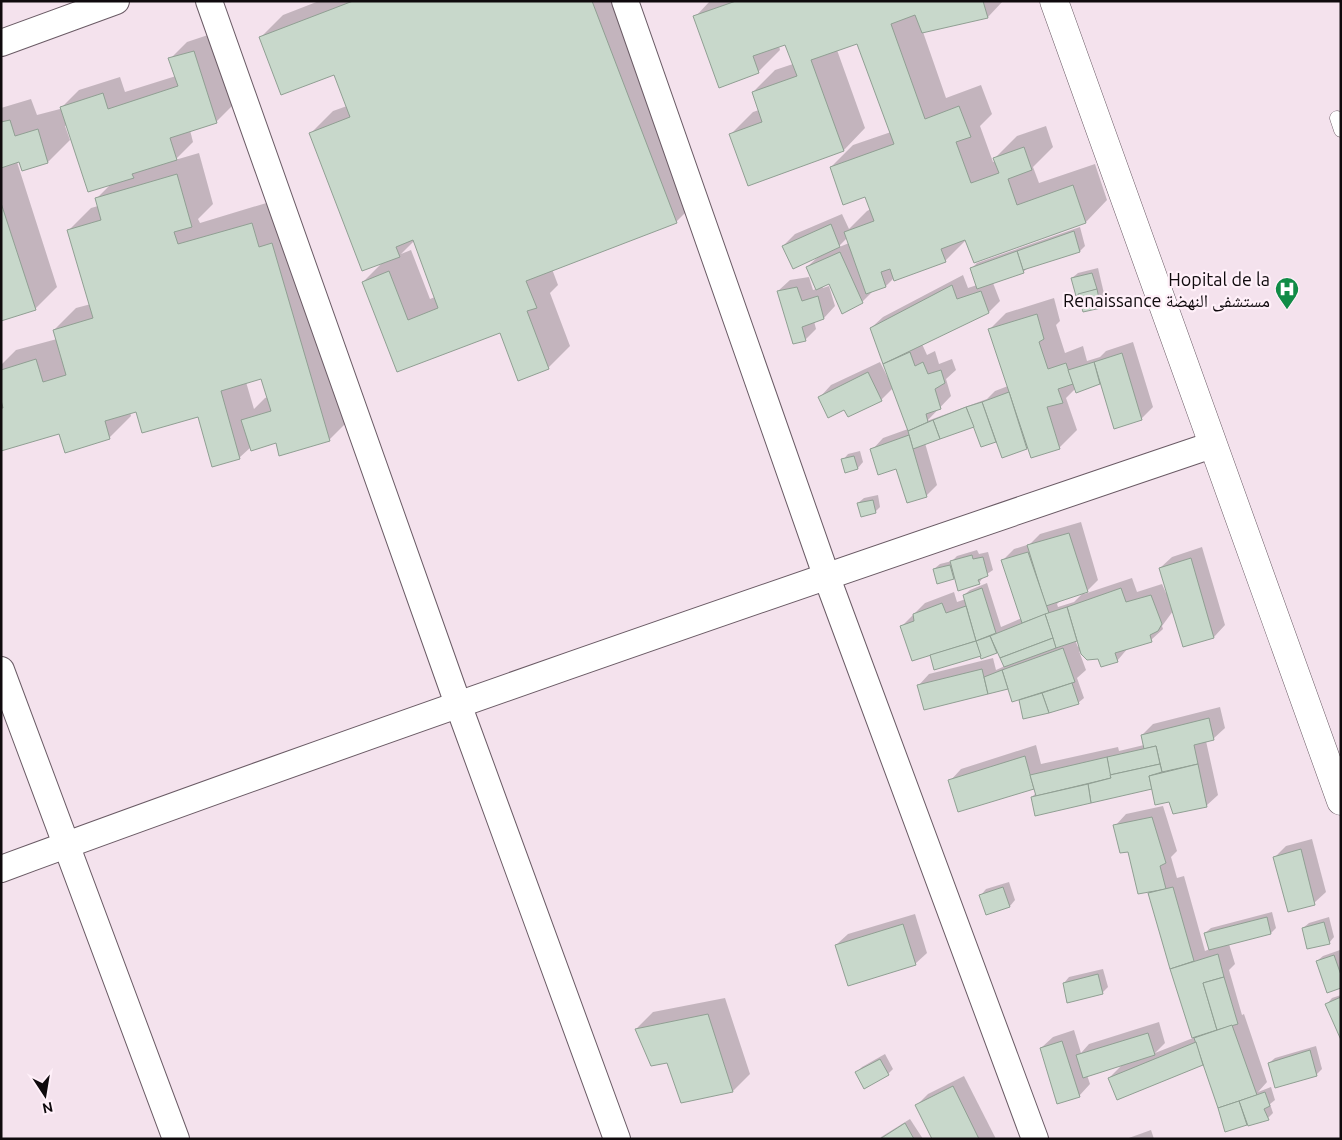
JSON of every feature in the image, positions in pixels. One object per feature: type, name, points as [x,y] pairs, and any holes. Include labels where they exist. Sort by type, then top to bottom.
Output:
[{"type":"street","points":[[1,43],[116,1]]},
{"type":"street","points":[[209,1],[458,704],[617,1139]]},
{"type":"street","points":[[625,1],[826,575],[1035,1139]]},
{"type":"street","points":[[1054,1],[1341,801]]},
{"type":"street","points":[[1,868],[458,704],[826,575],[1212,445]]},
{"type":"street","points":[[1,670],[176,1139]]},
{"type":"building","points":[[353,1],[592,1],[677,223],[526,281],[537,308],[527,311],[549,369],[518,381],[500,333],[397,372],[362,282],[389,271],[408,320],[438,308],[413,240],[396,247],[400,257],[362,271],[309,133],[350,117],[334,75],[281,95],[259,37]]},
{"type":"building","points":[[736,1],[983,1],[988,18],[922,33],[915,15],[891,24],[925,119],[959,106],[971,137],[956,142],[971,183],[999,173],[993,158],[1024,147],[1032,170],[1008,179],[1017,205],[1073,185],[1086,223],[974,263],[965,240],[941,249],[946,262],[894,281],[890,269],[881,272],[886,287],[866,294],[844,232],[874,221],[865,197],[843,205],[830,167],[894,144],[857,44],[811,60],[844,151],[748,186],[729,134],[762,122],[752,92],[797,76],[785,45],[753,56],[759,73],[719,88],[693,16]]},
{"type":"building","points":[[194,51],[217,123],[170,138],[177,160],[132,174],[134,178],[88,192],[60,107],[103,93],[108,109],[178,86],[168,58]]},
{"type":"building","points":[[10,120],[15,136],[38,129],[48,163],[22,171],[19,162],[1,168],[1,122]]},
{"type":"building","points":[[177,174],[192,227],[174,232],[178,244],[252,223],[259,247],[272,243],[330,441],[279,456],[276,443],[251,451],[241,420],[271,411],[261,379],[221,391],[240,459],[212,467],[198,417],[142,433],[136,412],[105,421],[110,439],[65,453],[59,434],[1,451],[1,408],[3,408],[1,400],[1,370],[36,359],[43,382],[66,375],[53,330],[93,318],[67,230],[101,220],[95,198]]},
{"type":"building","points":[[1,203],[36,310],[1,321]]},
{"type":"building","points":[[831,224],[840,247],[793,269],[782,246]]},
{"type":"building","points":[[1074,231],[1080,252],[1023,270],[1017,251]]},
{"type":"building","points":[[1017,251],[1024,273],[977,289],[970,268]]},
{"type":"building","points":[[840,252],[863,303],[842,314],[829,284],[816,290],[806,267]]},
{"type":"building","points":[[1092,273],[1097,289],[1076,296],[1071,278]]},
{"type":"building","points":[[952,285],[957,299],[981,291],[989,313],[883,364],[870,328]]},
{"type":"building","points":[[797,287],[802,301],[818,296],[824,319],[802,327],[806,341],[793,344],[777,291]]},
{"type":"building","points":[[1097,289],[1101,308],[1083,312],[1078,294]]},
{"type":"building","points":[[1037,314],[1044,339],[1039,342],[1048,369],[1066,363],[1073,384],[1058,389],[1063,403],[1047,407],[1060,449],[1031,458],[988,329]]},
{"type":"building","points":[[910,352],[915,366],[923,362],[928,374],[941,370],[945,383],[935,389],[941,409],[926,414],[928,422],[908,431],[883,364]]},
{"type":"building","points":[[1122,353],[1142,420],[1114,429],[1094,362]]},
{"type":"building","points":[[1094,362],[1100,384],[1076,393],[1068,370]]},
{"type":"building","points":[[868,372],[882,401],[848,417],[844,410],[828,418],[818,397]]},
{"type":"building","points":[[1009,392],[1027,449],[1002,458],[982,402]]},
{"type":"building","points":[[982,402],[996,442],[981,447],[966,407]]},
{"type":"building","points":[[966,407],[974,427],[940,439],[933,420]]},
{"type":"building","points":[[933,420],[940,439],[913,449],[908,431]]},
{"type":"building","points":[[909,435],[927,497],[907,503],[896,469],[878,475],[870,449]]},
{"type":"building","points":[[854,456],[858,469],[845,473],[841,459]]},
{"type":"building","points":[[873,500],[876,513],[861,517],[857,503]]},
{"type":"building","points":[[1069,533],[1088,592],[1046,606],[1027,545]]},
{"type":"building","points":[[1028,552],[1049,613],[1022,623],[1001,560]]},
{"type":"building","points":[[972,555],[973,559],[983,557],[988,576],[978,580],[980,584],[958,591],[950,561]]},
{"type":"building","points":[[1191,558],[1214,638],[1183,647],[1159,568]]},
{"type":"building","points":[[950,565],[954,579],[937,584],[933,569]]},
{"type":"building","points":[[982,588],[996,633],[976,641],[963,595]]},
{"type":"building","points":[[1121,588],[1126,602],[1151,595],[1162,624],[1158,631],[1150,635],[1152,642],[1115,653],[1118,662],[1101,667],[1098,659],[1087,660],[1081,654],[1067,607]]},
{"type":"building","points":[[942,603],[946,613],[966,606],[976,641],[912,661],[900,626],[914,621],[913,614]]},
{"type":"building","points":[[1067,607],[1077,641],[1056,648],[1045,614]]},
{"type":"building","points":[[1045,614],[1053,638],[1000,658],[990,636]]},
{"type":"building","points":[[990,636],[997,653],[981,659],[976,641]]},
{"type":"building","points":[[1053,638],[1056,648],[1004,667],[1000,658]]},
{"type":"building","points":[[976,641],[981,656],[934,670],[930,655]]},
{"type":"building","points":[[1063,648],[1075,682],[1012,702],[1002,670]]},
{"type":"building","points":[[982,669],[988,694],[924,710],[917,685]]},
{"type":"building","points":[[1002,670],[1008,689],[988,694],[984,677]]},
{"type":"building","points":[[1072,683],[1079,704],[1049,713],[1042,693]]},
{"type":"building","points":[[1042,693],[1049,713],[1023,719],[1019,700]]},
{"type":"building","points":[[1209,718],[1214,740],[1194,745],[1198,764],[1162,772],[1156,746],[1144,749],[1141,735]]},
{"type":"building","points":[[1156,746],[1160,764],[1110,775],[1107,757]]},
{"type":"building","points":[[1025,756],[1034,789],[958,812],[948,780]]},
{"type":"building","points":[[1107,757],[1111,778],[1036,796],[1030,775]]},
{"type":"building","points":[[1160,764],[1162,772],[1149,776],[1152,789],[1091,803],[1088,784],[1111,778],[1110,775]]},
{"type":"building","points":[[1198,764],[1207,807],[1173,814],[1169,802],[1155,805],[1149,776]]},
{"type":"building","points":[[1088,784],[1091,803],[1035,816],[1031,797]]},
{"type":"building","points":[[1152,817],[1166,863],[1160,866],[1166,889],[1138,894],[1128,852],[1120,853],[1113,825]]},
{"type":"building","points":[[1301,849],[1315,905],[1288,912],[1273,857]]},
{"type":"building","points":[[1003,887],[1010,907],[986,915],[979,895]]},
{"type":"building","points":[[1173,887],[1194,961],[1170,969],[1148,893]]},
{"type":"building","points":[[1267,917],[1271,934],[1209,950],[1204,933]]},
{"type":"building","points":[[1324,922],[1330,944],[1307,949],[1302,928]]},
{"type":"building","points":[[903,924],[916,965],[848,986],[835,945]]},
{"type":"building","points":[[1218,954],[1224,977],[1203,983],[1217,1030],[1192,1038],[1170,969]]},
{"type":"building","points":[[1334,955],[1341,975],[1341,988],[1327,993],[1316,961]]},
{"type":"building","points":[[1098,974],[1103,994],[1067,1003],[1063,983]]},
{"type":"building","points":[[1224,977],[1238,1024],[1217,1030],[1203,983]]},
{"type":"building","points":[[1341,997],[1341,1040],[1325,1004]]},
{"type":"building","points":[[708,1014],[733,1092],[681,1103],[667,1063],[651,1066],[635,1029]]},
{"type":"building","points":[[1232,1025],[1257,1095],[1218,1108],[1194,1038]]},
{"type":"building","points":[[1148,1033],[1155,1055],[1083,1078],[1076,1055]]},
{"type":"building","points":[[1062,1041],[1080,1097],[1057,1104],[1040,1048]]},
{"type":"building","points":[[1196,1042],[1203,1065],[1117,1100],[1108,1078]]},
{"type":"building","points":[[1310,1050],[1317,1076],[1275,1088],[1268,1063]]},
{"type":"building","points":[[880,1059],[889,1075],[864,1089],[855,1072]]},
{"type":"building","points":[[953,1086],[979,1139],[932,1139],[915,1105]]},
{"type":"building","points":[[1265,1092],[1270,1106],[1264,1109],[1269,1120],[1248,1126],[1239,1101]]},
{"type":"building","points":[[1239,1101],[1247,1125],[1225,1132],[1218,1108]]},
{"type":"building","points":[[905,1123],[914,1139],[880,1139]]},
{"type":"place","name":"Hopital de la Renaissance مستشفى النهضة","points":[[1287,310]]}]
